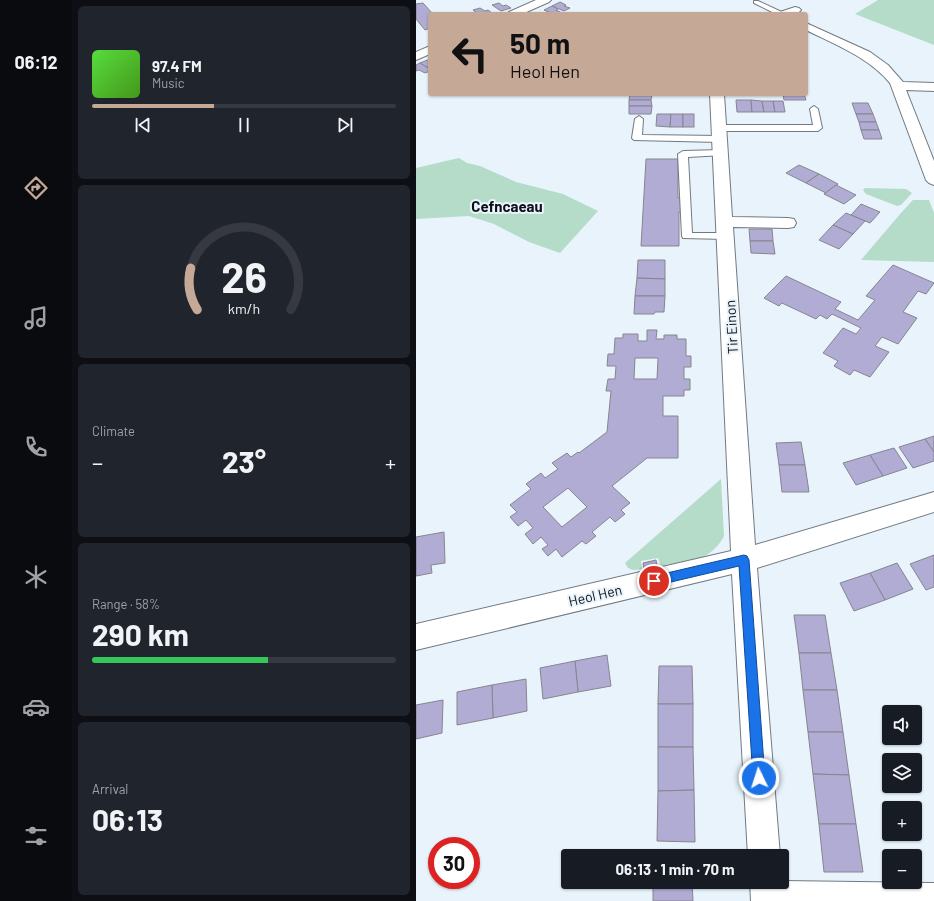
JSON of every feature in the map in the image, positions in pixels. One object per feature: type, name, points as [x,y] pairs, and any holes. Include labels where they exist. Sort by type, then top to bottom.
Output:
[{"type":"street","points":[[518,12],[545,0]]},
{"type":"street","points":[[789,12],[795,10]]},
{"type":"street","points":[[808,27],[866,55],[884,68],[896,82],[934,180]]},
{"type":"street","points":[[416,56],[428,51]]},
{"type":"street","points":[[898,86],[934,87]]},
{"type":"street","name":"Tir Einon","points":[[717,96],[744,560],[764,849]]},
{"type":"street","points":[[725,229],[788,223]]},
{"type":"street","name":"Heol Hen","points":[[416,637],[744,560],[934,502]]},
{"type":"lane","points":[[756,2],[778,12]]},
{"type":"lane","points":[[638,119],[637,138],[720,140],[818,128],[814,109]]},
{"type":"lane","points":[[720,140],[683,154],[687,236],[725,229]]},
{"type":"lane","points":[[767,891],[934,893]]},
{"type":"green space","points":[[878,0],[934,0],[934,45],[855,14]]},
{"type":"green space","points":[[459,158],[467,163],[480,166],[516,182],[563,194],[598,211],[560,253],[529,242],[494,224],[469,216],[416,219],[416,168]]},
{"type":"green space","points":[[865,188],[906,189],[912,193],[901,205],[897,206],[866,194],[863,190]]},
{"type":"green space","points":[[913,200],[929,200],[934,213],[934,262],[861,260],[901,213]]},
{"type":"green space","points":[[721,479],[724,536],[714,550],[698,559],[661,566],[658,558],[641,561],[642,569],[633,570],[628,568],[625,563]]},
{"type":"building","points":[[560,2],[566,5],[564,6],[570,8],[564,11],[552,6]]},
{"type":"building","points":[[423,3],[431,12],[428,12],[428,29],[425,30],[416,19],[416,4]]},
{"type":"building","points":[[499,3],[503,6],[506,5],[511,8],[501,11],[492,5]]},
{"type":"building","points":[[552,6],[560,12],[548,12],[544,10]]},
{"type":"building","points":[[480,8],[491,12],[476,12],[473,10]]},
{"type":"building","points":[[428,60],[428,68],[420,63]]},
{"type":"building","points":[[420,63],[428,68],[428,72],[425,73],[419,70],[416,71],[416,65]]},
{"type":"building","points":[[630,96],[652,96],[651,100],[629,100]]},
{"type":"building","points":[[783,96],[805,96],[806,100],[784,100]]},
{"type":"building","points":[[629,100],[651,100],[652,106],[629,106]]},
{"type":"building","points":[[736,100],[751,100],[752,112],[737,112]]},
{"type":"building","points":[[751,100],[762,101],[764,112],[752,112]]},
{"type":"building","points":[[762,101],[773,101],[775,112],[764,112]]},
{"type":"building","points":[[773,101],[783,101],[785,112],[775,112]]},
{"type":"building","points":[[852,103],[868,103],[873,114],[856,114]]},
{"type":"building","points":[[629,106],[652,106],[651,114],[629,114]]},
{"type":"building","points":[[657,114],[671,114],[670,127],[656,126]]},
{"type":"building","points":[[671,114],[683,114],[683,127],[670,127]]},
{"type":"building","points":[[683,114],[694,114],[694,127],[683,127]]},
{"type":"building","points":[[856,114],[873,114],[876,122],[859,122]]},
{"type":"building","points":[[859,122],[876,122],[879,130],[861,130]]},
{"type":"building","points":[[861,130],[879,130],[882,139],[864,139]]},
{"type":"building","points":[[646,159],[678,159],[678,198],[683,198],[684,212],[679,212],[679,246],[641,246]]},
{"type":"building","points":[[799,165],[819,174],[806,183],[786,173]]},
{"type":"building","points":[[819,174],[838,184],[826,193],[806,183]]},
{"type":"building","points":[[836,185],[856,195],[844,204],[824,194]]},
{"type":"building","points":[[861,204],[880,212],[870,223],[851,215]]},
{"type":"building","points":[[846,213],[865,221],[853,234],[833,225]]},
{"type":"building","points":[[833,225],[853,234],[839,249],[819,240]]},
{"type":"building","points":[[749,229],[772,229],[773,241],[750,241]]},
{"type":"building","points":[[750,241],[773,241],[775,254],[751,253]]},
{"type":"building","points":[[638,260],[665,260],[665,279],[637,278]]},
{"type":"building","points":[[893,265],[934,283],[926,294],[918,291],[903,312],[917,318],[898,344],[882,337],[875,346],[889,352],[870,377],[854,370],[850,375],[834,366],[838,361],[823,353],[843,328],[856,334],[861,328],[832,314],[827,319],[820,315],[816,319],[782,303],[779,306],[764,298],[786,276],[841,302],[835,309],[858,320],[875,300],[866,296]]},
{"type":"building","points":[[637,278],[665,279],[665,296],[635,296]]},
{"type":"building","points":[[635,296],[665,296],[664,312],[655,312],[654,314],[634,314]]},
{"type":"building","points":[[647,330],[657,330],[656,339],[664,339],[664,335],[677,335],[677,339],[686,339],[686,356],[691,356],[691,367],[684,367],[684,379],[690,379],[690,390],[684,390],[684,396],[663,396],[663,416],[678,416],[678,458],[647,458],[612,486],[630,503],[621,510],[625,514],[615,522],[610,517],[592,532],[596,536],[586,544],[582,541],[562,557],[556,549],[548,556],[542,549],[548,545],[541,537],[533,544],[525,534],[533,528],[526,520],[518,526],[510,517],[517,512],[510,505],[531,489],[526,484],[541,473],[545,478],[558,469],[552,463],[567,453],[571,457],[578,452],[579,453],[607,432],[611,391],[606,391],[608,379],[615,379],[616,366],[607,366],[608,354],[614,354],[615,338],[623,338],[623,334],[638,334],[638,341],[647,341]],"holes":[[[635,358],[658,358],[657,379],[634,379]],[[568,488],[587,507],[562,527],[543,507]]]},
{"type":"building","points":[[934,436],[934,452],[925,439]]},
{"type":"building","points":[[925,439],[934,452],[934,461],[913,468],[899,447]]},
{"type":"building","points":[[801,442],[805,465],[779,465],[776,443]]},
{"type":"building","points":[[894,448],[907,468],[883,476],[870,455]]},
{"type":"building","points":[[870,455],[883,476],[856,485],[843,463]]},
{"type":"building","points":[[779,465],[805,465],[809,492],[782,492]]},
{"type":"building","points":[[444,532],[445,563],[431,565],[432,573],[416,576],[416,537]]},
{"type":"building","points":[[934,555],[934,587],[926,590],[910,564]]},
{"type":"building","points":[[656,560],[657,566],[644,569],[643,563]]},
{"type":"building","points":[[897,563],[913,589],[885,600],[870,573]]},
{"type":"building","points":[[870,573],[885,600],[854,611],[840,583]]},
{"type":"building","points":[[794,615],[825,615],[831,653],[799,653]]},
{"type":"building","points":[[799,653],[831,653],[837,690],[803,690]]},
{"type":"building","points":[[607,655],[611,686],[578,692],[575,661]]},
{"type":"building","points":[[575,661],[578,692],[543,699],[540,668]]},
{"type":"building","points":[[659,666],[692,666],[693,704],[658,704]]},
{"type":"building","points":[[526,679],[527,711],[493,718],[492,685]]},
{"type":"building","points":[[492,685],[493,718],[457,725],[457,692]]},
{"type":"building","points":[[803,690],[837,690],[843,732],[808,732]]},
{"type":"building","points":[[443,700],[442,733],[416,739],[416,705]]},
{"type":"building","points":[[658,704],[693,704],[693,747],[658,747]]},
{"type":"building","points":[[808,732],[843,732],[849,775],[813,774]]},
{"type":"building","points":[[658,747],[693,747],[694,790],[658,791]]},
{"type":"building","points":[[813,774],[849,775],[856,824],[819,824]]},
{"type":"building","points":[[694,790],[695,842],[657,841],[658,791]]},
{"type":"building","points":[[819,824],[856,824],[863,872],[824,872]]},
{"type":"building","points":[[653,889],[692,889],[693,901],[653,901]]},
{"type":"district","name":"Cefncaeau","points":[[507,206]]},
{"type":"route","points":[[654,581],[744,560],[759,778]]}]
